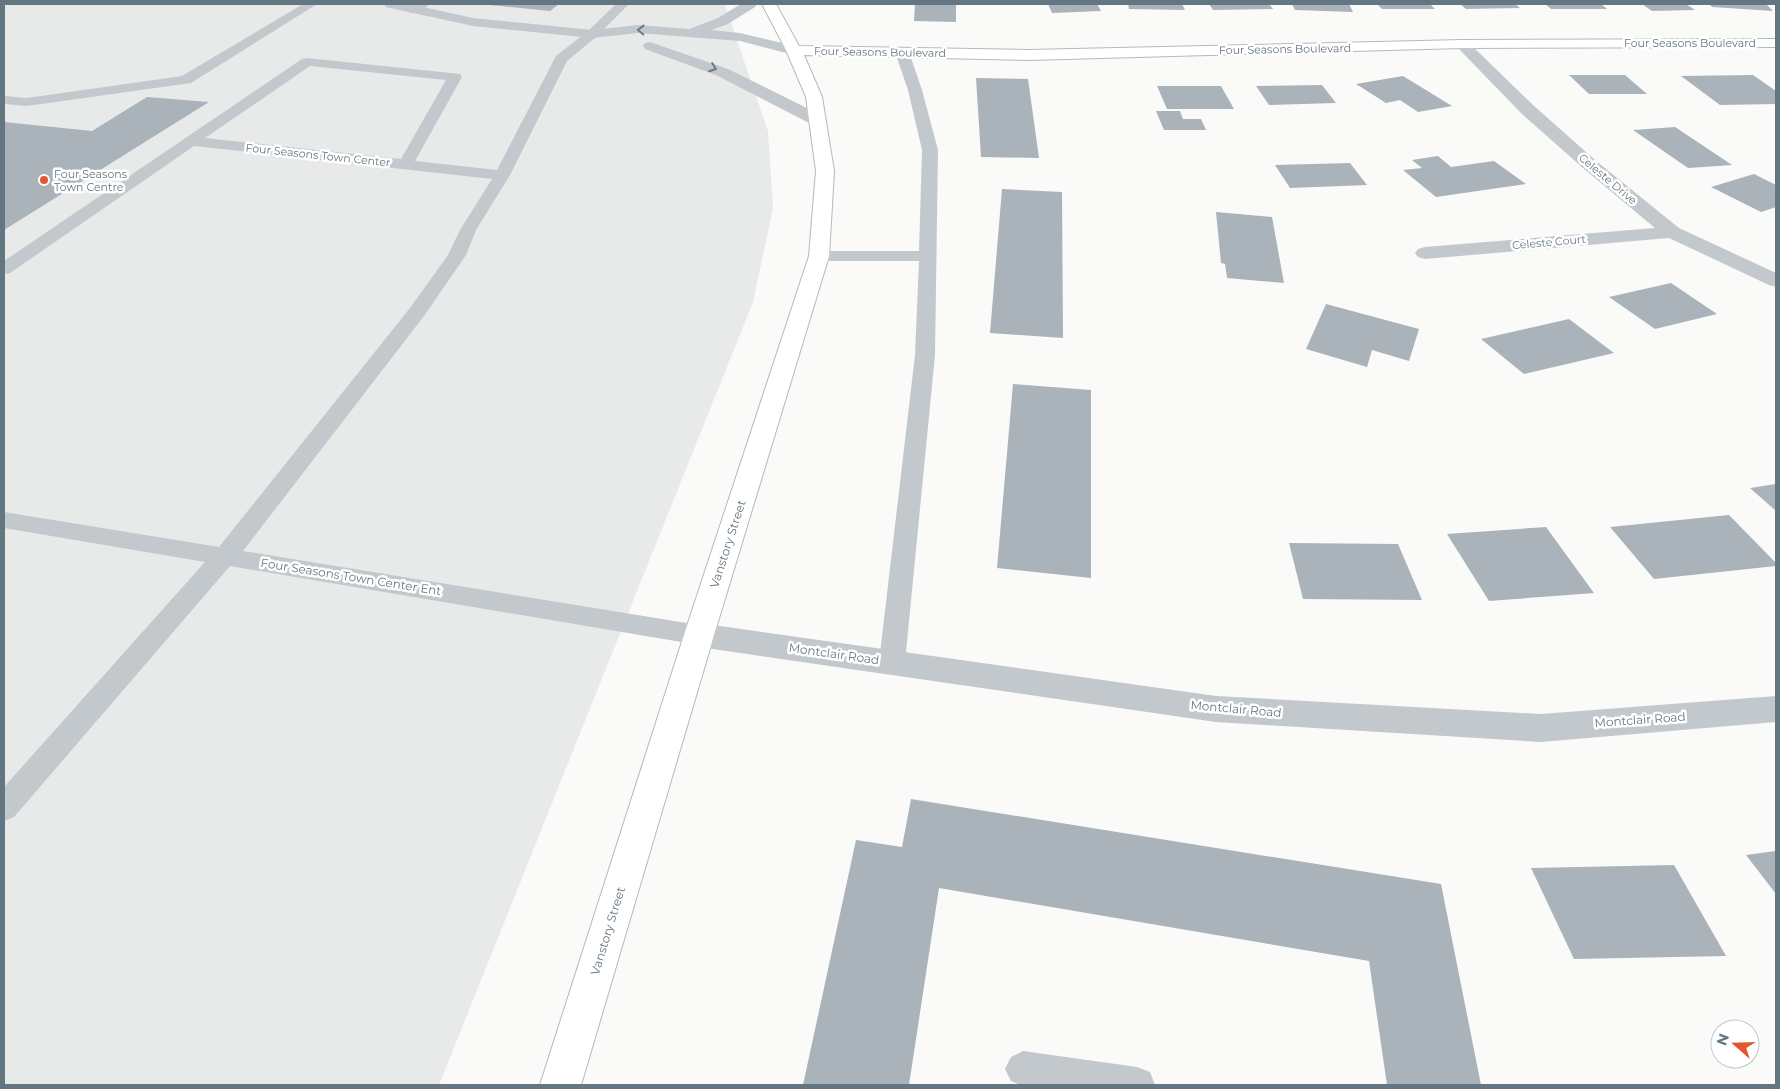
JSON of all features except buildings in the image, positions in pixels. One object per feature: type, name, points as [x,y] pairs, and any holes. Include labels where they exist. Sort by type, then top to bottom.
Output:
[{"type":"street","name":"Four Seasons Boulevard","points":[[391,4],[419,7],[473,22],[592,34],[622,43],[699,49]]},
{"type":"street","points":[[689,33],[723,21],[750,4]]},
{"type":"street","name":"Vanstory Street","points":[[560,1085],[699,634],[820,256],[825,171],[814,98],[794,50],[769,4]]},
{"type":"street","name":"Four Seasons Boulevard","points":[[592,34],[638,29],[740,37],[794,50]]},
{"type":"street","name":"Four Seasons Boulevard","points":[[738,52],[794,50],[1029,55],[1462,44],[1776,43]]},
{"type":"street","name":"Celeste Drive","points":[[1462,44],[1527,109],[1589,164],[1672,232],[1776,281]]},
{"type":"street","points":[[650,46],[722,72],[817,120]]},
{"type":"street","name":"Celeste Court","points":[[1425,253],[1672,232]]},
{"type":"street","name":"Montclair Road","points":[[699,634],[1216,709],[1542,728],[1776,709]]},
{"type":"lane","points":[[4,100],[27,102],[186,80],[310,4]]},
{"type":"lane","points":[[4,808],[225,556],[417,312],[457,255],[468,230],[502,175],[561,59],[592,34],[623,4]]},
{"type":"lane","points":[[892,662],[925,354],[930,150],[902,52]]},
{"type":"lane","points":[[4,269],[308,62],[455,77],[406,164]]},
{"type":"lane","name":"Four Seasons Town Center","points":[[190,141],[502,175]]},
{"type":"lane","points":[[820,256],[928,256]]},
{"type":"lane","name":"Four Seasons Town Center Ent","points":[[4,520],[699,634]]},
{"type":"lane","points":[[1024,1069],[1137,1085]]},
{"type":"shaded area","points":[[4,4],[725,5],[768,131],[773,208],[753,302],[439,1085],[4,1085]]},
{"type":"place","name":"Four Seasons Town Centre","points":[[44,180]]}]
